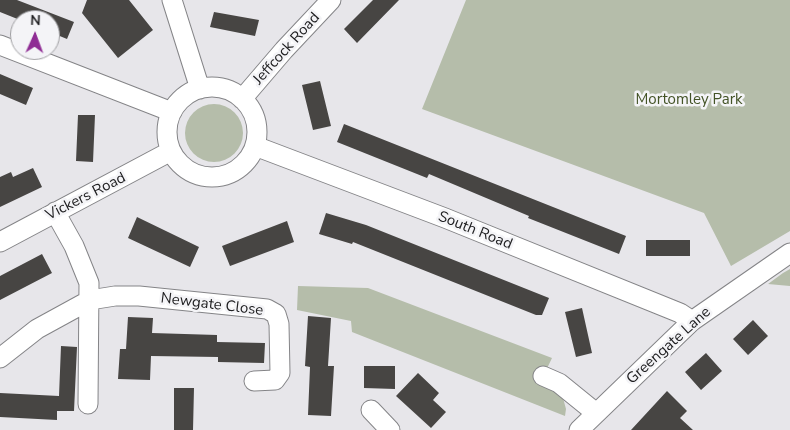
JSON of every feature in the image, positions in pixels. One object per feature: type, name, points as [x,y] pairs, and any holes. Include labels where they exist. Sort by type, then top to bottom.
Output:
[{"type":"street","points":[[172,0],[200,89]]},
{"type":"street","name":"Jeffcock Road","points":[[242,99],[284,50],[331,0]]},
{"type":"street","points":[[0,45],[172,112]]},
{"type":"street","points":[[215,87],[229,90],[251,108],[256,120],[255,146],[248,159],[237,170],[223,176],[207,177],[192,173],[180,164],[171,151],[167,138],[167,125],[172,112],[188,94],[200,89],[215,87]]},
{"type":"street","name":"South Road","points":[[255,146],[680,313],[692,321]]},
{"type":"street","name":"Vickers Road","points":[[0,242],[171,151]]},
{"type":"street","points":[[55,212],[74,246],[89,283],[88,404]]},
{"type":"street","name":"Greengate Lane","points":[[579,430],[692,321],[790,253]]},
{"type":"street","name":"Newgate Close","points":[[0,358],[37,329],[90,300],[115,296],[140,296],[267,309],[276,314],[279,324],[280,373],[275,380],[254,381]]},
{"type":"street","points":[[543,376],[559,383],[596,413]]},
{"type":"street","points":[[371,410],[390,430]]},
{"type":"green space","name":"Mortomley Park","points":[[466,0],[790,0],[790,231],[731,266],[704,213],[422,109]]},
{"type":"green space","points":[[208,104],[220,104],[235,112],[243,127],[243,139],[235,154],[220,162],[208,162],[193,154],[185,139],[185,127],[193,112]]},
{"type":"green space","points":[[790,269],[790,286],[768,284],[783,273]]},
{"type":"green space","points":[[298,286],[368,288],[552,358],[541,381],[563,398],[566,409],[565,416],[352,332],[351,321],[297,310]]},
{"type":"building","points":[[0,0],[17,0],[43,10],[10,10],[10,16],[0,12]]},
{"type":"building","points":[[87,0],[129,0],[153,30],[118,58],[82,13]]},
{"type":"building","points":[[373,0],[399,0],[357,43],[344,29]]},
{"type":"building","points":[[214,12],[259,20],[255,36],[210,27]]},
{"type":"building","points":[[60,17],[74,22],[67,39],[60,36]]},
{"type":"building","points":[[0,74],[33,88],[26,105],[0,94]]},
{"type":"building","points":[[320,81],[331,126],[313,130],[302,85]]},
{"type":"building","points":[[78,115],[95,115],[93,162],[76,161]]},
{"type":"building","points":[[344,124],[626,236],[619,254],[528,218],[529,216],[429,174],[427,178],[337,142]]},
{"type":"building","points":[[33,168],[42,187],[0,207],[0,177],[11,172],[13,177]]},
{"type":"building","points":[[326,213],[366,225],[549,298],[542,315],[536,315],[353,242],[352,244],[319,234]]},
{"type":"building","points":[[137,217],[199,247],[190,267],[128,238]]},
{"type":"building","points":[[287,221],[294,242],[230,266],[222,246]]},
{"type":"building","points":[[646,240],[690,240],[690,256],[646,256]]},
{"type":"building","points":[[42,254],[52,273],[0,300],[0,276]]},
{"type":"building","points":[[582,308],[592,353],[576,357],[565,312]]},
{"type":"building","points":[[308,316],[331,318],[328,366],[334,366],[331,416],[308,415],[310,367],[305,366]]},
{"type":"building","points":[[128,317],[153,318],[152,333],[217,335],[217,342],[265,343],[264,363],[218,362],[218,357],[151,356],[150,380],[118,379],[120,349],[126,349]]},
{"type":"building","points":[[753,320],[768,336],[748,355],[733,339]]},
{"type":"building","points":[[61,346],[77,347],[74,411],[57,411],[57,420],[0,417],[0,393],[59,396]]},
{"type":"building","points":[[706,353],[722,371],[701,390],[685,372]]},
{"type":"building","points":[[364,366],[395,366],[395,389],[364,388]]},
{"type":"building","points":[[418,373],[439,393],[433,400],[446,412],[431,428],[396,396]]},
{"type":"building","points":[[174,388],[194,388],[193,430],[174,430]]},
{"type":"building","points":[[667,391],[687,411],[680,418],[693,430],[631,430]]}]
